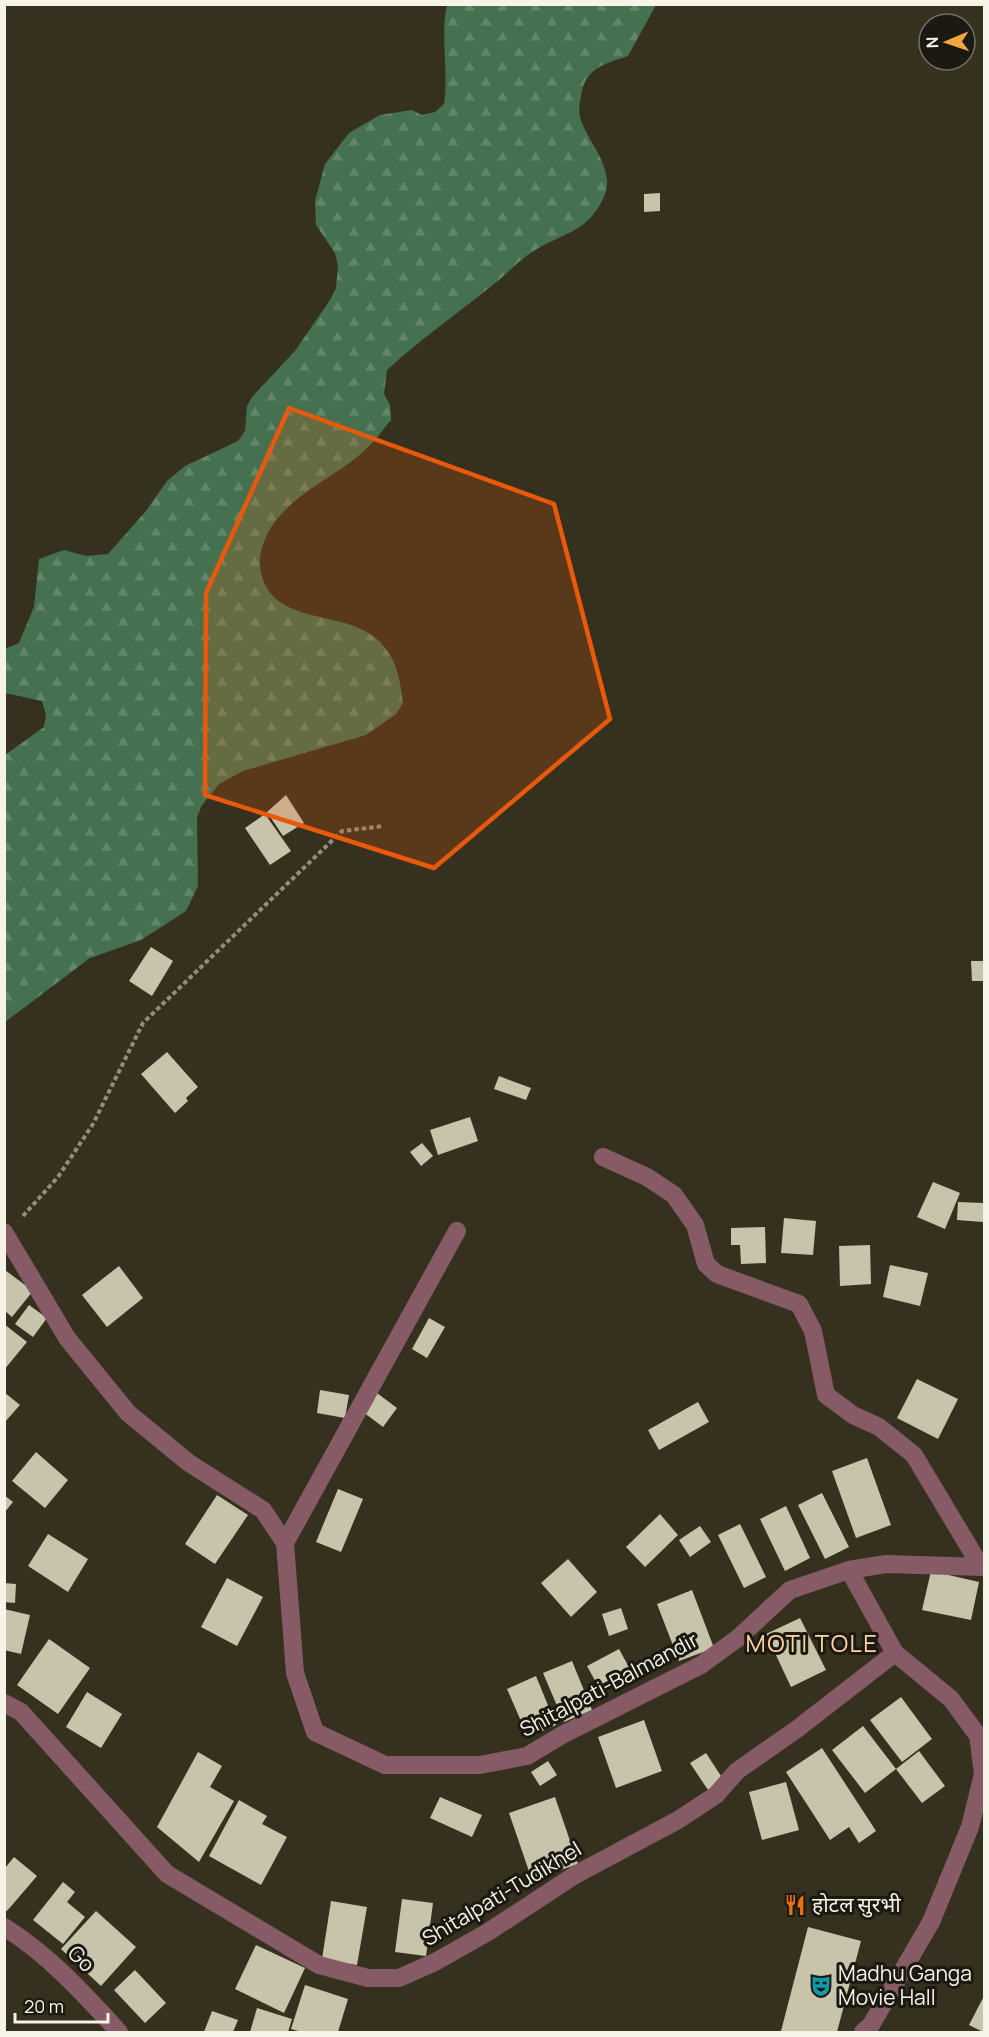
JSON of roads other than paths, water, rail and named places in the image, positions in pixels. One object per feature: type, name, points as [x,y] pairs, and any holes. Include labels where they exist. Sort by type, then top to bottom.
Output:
[{"type":"street","points":[[603,1157],[648,1177],[674,1195],[695,1225],[706,1264],[717,1274],[800,1304],[813,1330],[826,1395],[853,1416],[879,1427],[914,1455],[983,1567]]},
{"type":"street","points":[[285,1543],[457,1231]]},
{"type":"street","name":"Shitalpati-Balmandir","points":[[6,1234],[68,1338],[128,1413],[189,1463],[263,1510],[285,1543],[295,1673],[315,1732],[385,1765],[480,1766],[527,1756],[562,1735],[701,1665],[738,1638],[789,1590],[849,1570],[886,1564],[983,1567]]},
{"type":"street","points":[[849,1570],[895,1653],[951,1699],[981,1739],[983,1774],[970,1827],[931,1922],[871,2025],[863,2032]]},
{"type":"street","name":"Shitalpati-Tudikhel","points":[[4,1703],[21,1712],[167,1874],[319,1965],[368,1978],[399,1978],[435,1962],[488,1932],[575,1875],[678,1820],[716,1795],[737,1771],[797,1729],[895,1653]]},
{"type":"street","name":"Go","points":[[4,1927],[29,1942],[119,2032]]},
{"type":"place","name":"होटल सुरभी","points":[[795,1905]]},
{"type":"place","name":"Madhu Ganga Movie Hall","points":[[821,1986]]},
{"type":"district","name":"MOTI TOLE","points":[[812,1644]]}]
